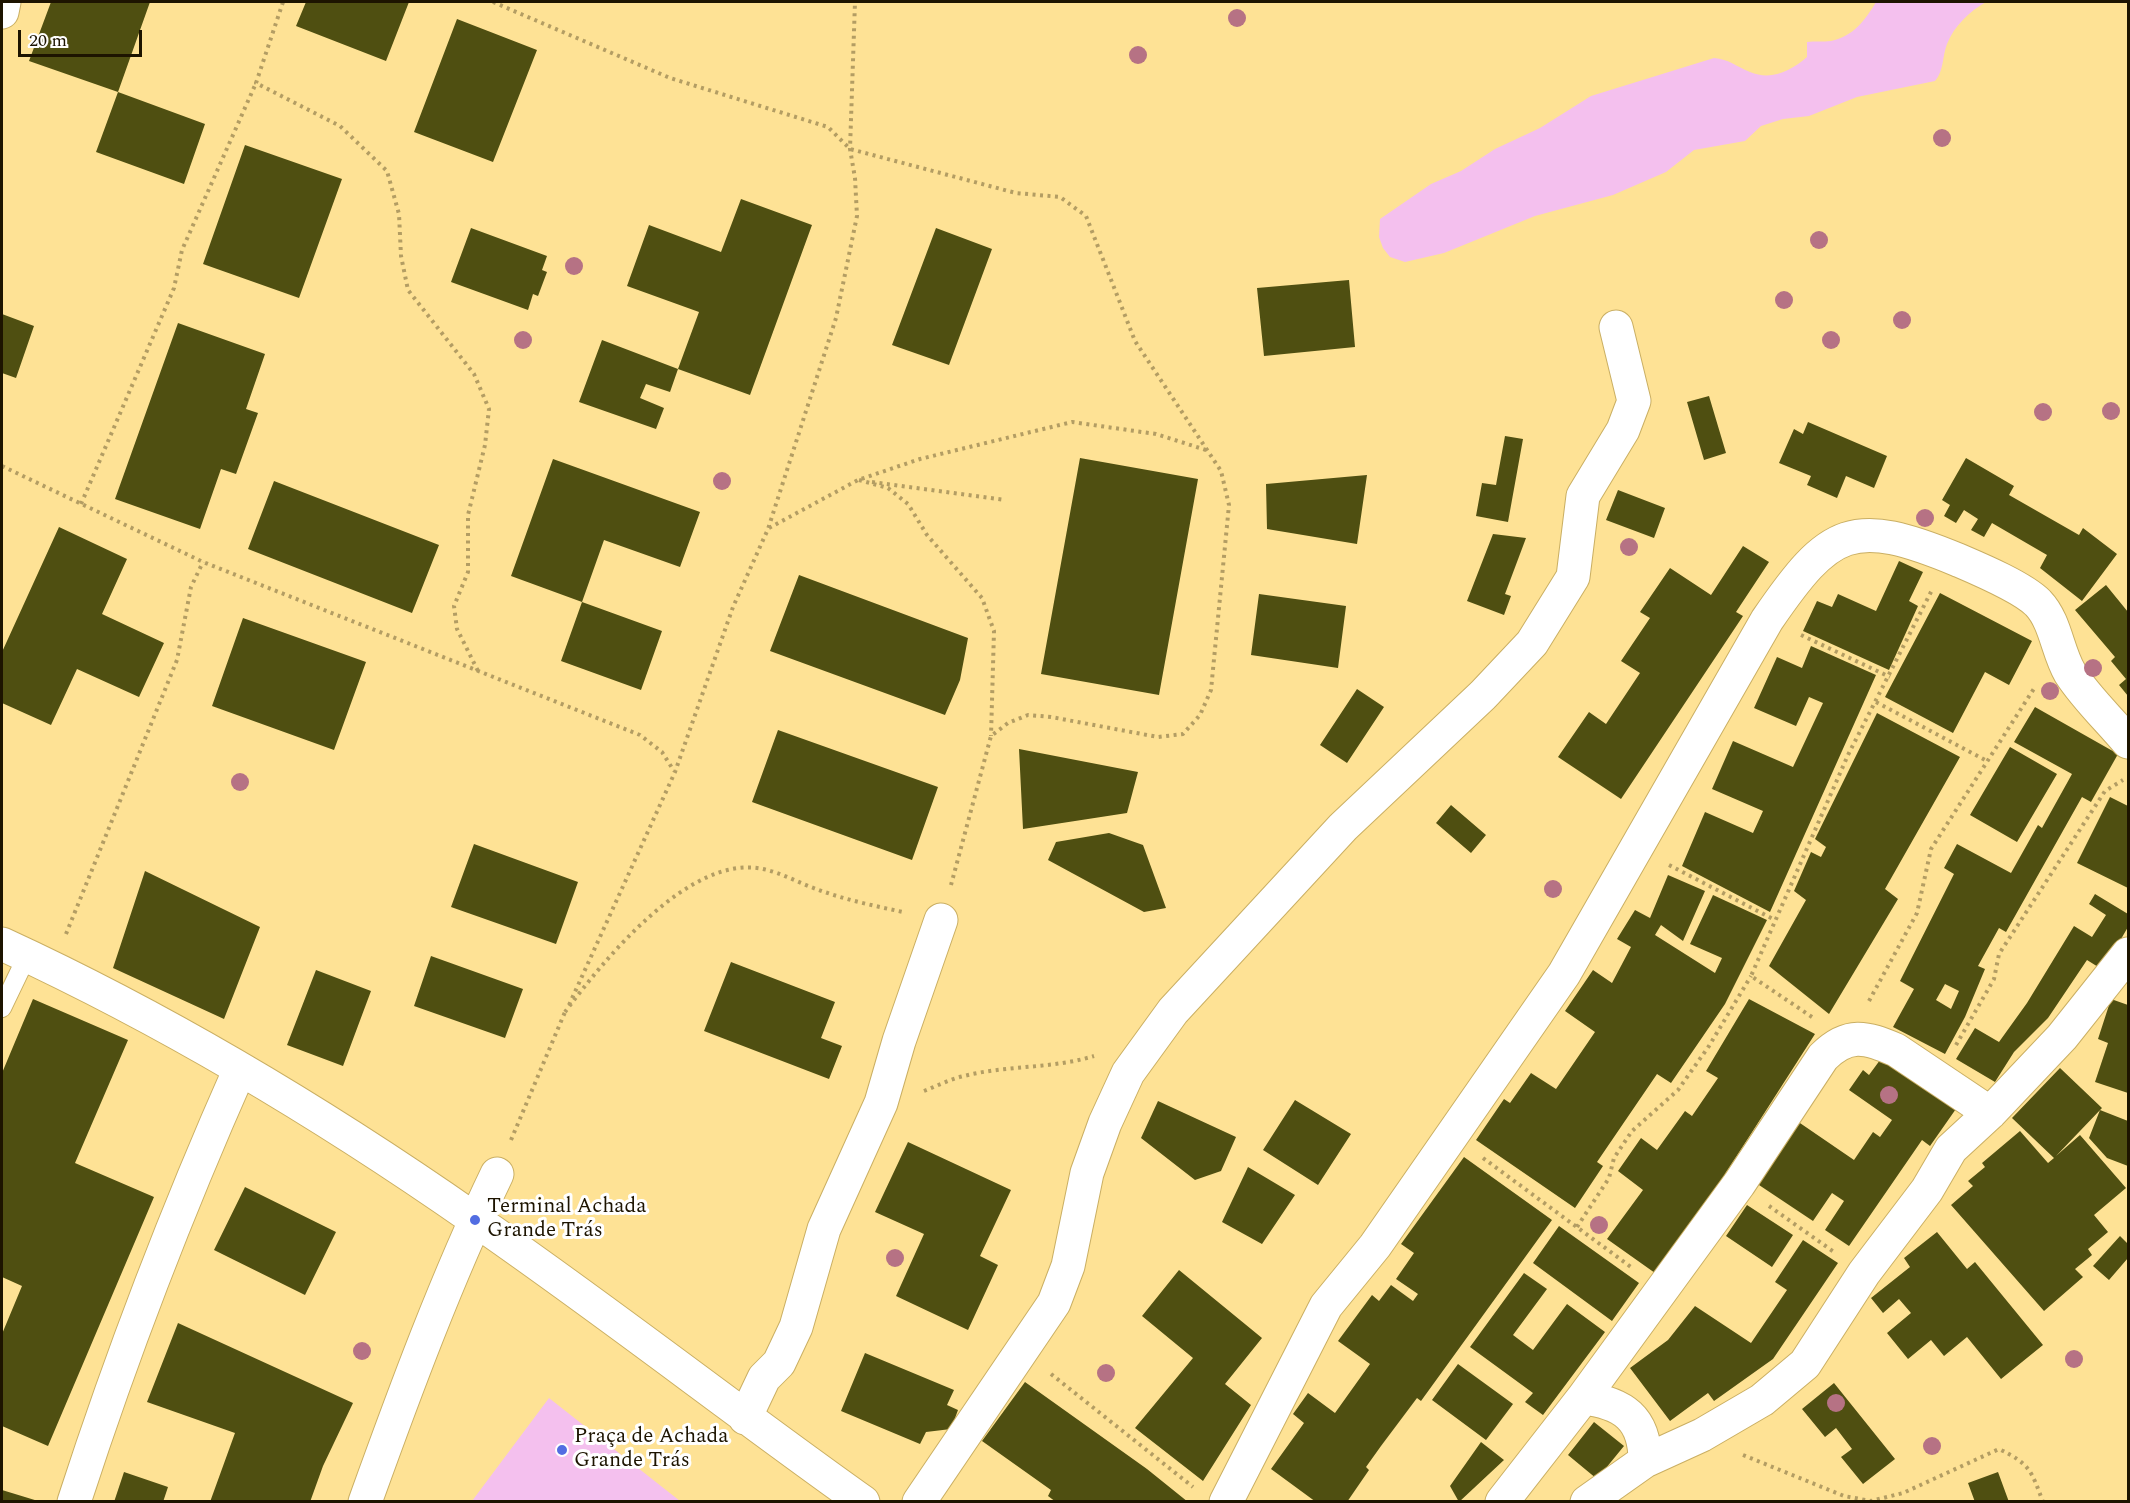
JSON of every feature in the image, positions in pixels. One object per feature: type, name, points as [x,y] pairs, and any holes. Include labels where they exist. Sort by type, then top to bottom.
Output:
[{"type":"street","points":[[2,12],[4,2]]},
{"type":"street","points":[[919,1502],[1054,1303],[1068,1266],[1087,1173],[1105,1123],[1128,1073],[1173,1011],[1343,827],[1483,695],[1532,644],[1573,578],[1583,496],[1623,430],[1634,401],[1616,327]]},
{"type":"street","points":[[1214,1498],[1326,1306],[1375,1246],[1564,974],[1767,620],[1796,577],[1815,557],[1829,546],[1846,538],[1884,535],[1949,557],[1986,573],[2037,602],[2047,616],[2069,671],[2085,695],[2128,742]]},
{"type":"street","points":[[745,1418],[764,1378],[779,1363],[796,1327],[824,1229],[881,1103],[899,1041],[941,920]]},
{"type":"street","points":[[1587,1502],[1645,1461],[1702,1435],[1761,1400],[1805,1364],[1864,1273],[1927,1190],[1951,1149],[1990,1113],[2082,1014],[2128,954]]},
{"type":"street","points":[[27,956],[240,1069],[358,1141],[475,1220],[863,1502]]},
{"type":"street","points":[[1502,1502],[1663,1290],[1739,1184],[1823,1057],[1847,1041],[1879,1042],[1896,1050],[1990,1113]]},
{"type":"street","points":[[74,1502],[144,1297],[188,1186],[240,1069]]},
{"type":"street","points":[[365,1502],[408,1385],[475,1220],[497,1174]]},
{"type":"street","points":[[1583,1398],[1610,1401],[1628,1413],[1640,1428],[1645,1446],[1645,1461]]},
{"type":"lane","points":[[2,1008],[27,956]]},
{"type":"path","points":[[81,504],[174,288],[182,250],[256,83],[283,2]]},
{"type":"path","points":[[493,2],[670,78],[828,127],[850,149],[1016,193],[1060,197],[1086,216],[1135,341],[1221,471],[1229,505],[1210,690],[1200,715],[1183,734],[1158,737],[1051,717],[1028,715],[1008,723],[991,736]]},
{"type":"path","points":[[497,1174],[565,1012],[675,772],[733,608],[768,529],[836,318],[857,216],[855,178],[850,149],[855,2]]},
{"type":"path","points":[[256,83],[340,126],[387,171],[399,214],[401,256],[408,290],[474,374],[489,409],[485,445],[468,515],[468,572],[454,606],[457,629],[479,673]]},
{"type":"path","points":[[768,529],[858,480],[920,459],[1072,422],[1156,434],[1207,450]]},
{"type":"path","points":[[2,466],[203,562],[640,735],[662,752],[675,772]]},
{"type":"path","points":[[858,480],[1005,500]]},
{"type":"path","points":[[565,1012],[618,947],[658,912],[689,887],[711,875],[739,868],[763,869],[821,891],[941,920],[991,736],[994,631],[982,598],[927,535],[908,504],[888,488],[858,480]]},
{"type":"path","points":[[1577,1227],[1609,1178],[1614,1158],[1632,1131],[1678,1090],[1709,1046],[1751,976],[1848,755],[1890,677],[1949,557]]},
{"type":"path","points":[[27,956],[177,660],[191,587],[203,562]]},
{"type":"path","points":[[1767,620],[1890,677]]},
{"type":"path","points":[[1751,976],[1847,1041],[1880,976],[1917,913],[1931,849],[2060,649]]},
{"type":"path","points":[[1876,702],[1987,761]]},
{"type":"path","points":[[1937,1077],[1994,980],[1999,954],[2104,791],[2128,777]]},
{"type":"path","points":[[1637,849],[1774,920]]},
{"type":"path","points":[[919,1093],[963,1076],[1015,1068],[1066,1065],[1095,1055]]},
{"type":"path","points":[[1453,1136],[1663,1290]]},
{"type":"path","points":[[1739,1184],[1864,1273]]},
{"type":"path","points":[[1021,1350],[1214,1498]]},
{"type":"path","points":[[1702,1435],[1735,1452],[1844,1496],[1871,1501],[1903,1493],[1999,1449],[2021,1459],[2032,1475],[2043,1502]]},
{"type":"shaded area","points":[[1876,2],[1986,2],[1968,14],[1954,31],[1947,44],[1935,81],[1857,97],[1809,116],[1783,119],[1761,126],[1745,141],[1694,150],[1666,172],[1613,195],[1535,216],[1444,253],[1405,262],[1390,257],[1383,248],[1379,237],[1380,219],[1431,184],[1461,171],[1495,149],[1540,128],[1591,96],[1714,58],[1758,75],[1780,73],[1794,67],[1807,57],[1807,42],[1831,41],[1846,36],[1863,21]]},
{"type":"shaded area","name":"Praça de Achada Grande Trás","points":[[549,1398],[680,1501],[472,1501]]},
{"type":"building","points":[[51,2],[150,2],[118,92],[29,61]]},
{"type":"building","points":[[306,2],[409,2],[386,61],[296,26]]},
{"type":"building","points":[[457,19],[537,50],[493,162],[414,132]]},
{"type":"building","points":[[118,92],[205,124],[184,184],[96,152]]},
{"type":"building","points":[[245,145],[342,179],[299,298],[203,264]]},
{"type":"building","points":[[741,199],[812,225],[750,395],[678,369],[699,312],[627,286],[649,225],[721,252]]},
{"type":"building","points":[[471,228],[547,256],[542,270],[547,272],[538,296],[533,294],[528,310],[451,282]]},
{"type":"building","points":[[936,228],[992,249],[949,365],[892,345]]},
{"type":"building","points":[[1349,280],[1355,347],[1264,356],[1257,288]]},
{"type":"building","points":[[2,314],[34,326],[16,378],[2,373]]},
{"type":"building","points":[[178,323],[265,354],[246,409],[258,413],[236,474],[221,469],[200,529],[115,499]]},
{"type":"building","points":[[602,340],[678,369],[670,392],[646,384],[640,398],[664,408],[656,429],[579,402]]},
{"type":"building","points":[[1709,396],[1726,453],[1704,460],[1687,402]]},
{"type":"building","points":[[1808,422],[1887,456],[1874,488],[1846,476],[1837,498],[1807,485],[1811,476],[1779,463],[1794,429],[1803,434]]},
{"type":"building","points":[[1505,436],[1523,439],[1508,522],[1476,516],[1482,483],[1496,485]]},
{"type":"building","points":[[1080,458],[1198,479],[1159,695],[1041,674]]},
{"type":"building","points":[[1966,458],[2014,486],[2009,495],[2079,535],[2083,528],[2117,554],[2082,601],[2040,568],[2047,555],[1992,523],[1984,537],[1971,530],[1978,519],[1964,510],[1956,523],[1944,516],[1950,505],[1942,500]]},
{"type":"building","points":[[553,459],[700,512],[680,567],[604,540],[582,602],[511,576]]},
{"type":"building","points":[[1367,475],[1357,544],[1267,529],[1266,484]]},
{"type":"building","points":[[274,481],[439,545],[412,613],[248,549]]},
{"type":"building","points":[[1618,490],[1665,508],[1654,538],[1606,520]]},
{"type":"building","points":[[59,527],[127,559],[102,614],[164,643],[139,697],[77,669],[51,725],[2,703],[2,652]]},
{"type":"building","points":[[1493,534],[1526,538],[1505,594],[1511,596],[1504,615],[1467,601]]},
{"type":"building","points":[[1743,546],[1769,562],[1736,612],[1743,616],[1621,799],[1558,757],[1589,712],[1606,724],[1640,673],[1621,661],[1650,618],[1640,612],[1670,568],[1711,595]]},
{"type":"building","points":[[1899,561],[1923,572],[1909,601],[1918,606],[1889,670],[1803,631],[1817,601],[1832,607],[1838,594],[1876,611]]},
{"type":"building","points":[[799,575],[968,638],[960,680],[945,715],[770,651]]},
{"type":"building","points":[[2106,585],[2128,612],[2128,696],[2119,685],[2126,679],[2111,661],[2115,657],[2075,610]]},
{"type":"building","points":[[1940,593],[2032,641],[2009,685],[1985,672],[1953,733],[1885,697]]},
{"type":"building","points":[[1259,594],[1346,606],[1338,668],[1251,655]]},
{"type":"building","points":[[582,602],[662,631],[641,690],[561,661]]},
{"type":"building","points":[[243,618],[366,662],[334,750],[212,706]]},
{"type":"building","points":[[1811,646],[1876,675],[1770,912],[1682,866],[1705,812],[1753,833],[1763,811],[1712,789],[1733,741],[1793,767],[1823,703],[1809,697],[1796,726],[1754,708],[1777,657],[1802,668]]},
{"type":"building","points":[[1357,689],[1384,707],[1347,763],[1320,745]]},
{"type":"building","points":[[2035,707],[2118,754],[2091,802],[2082,797],[2006,932],[1999,928],[1978,966],[1985,969],[1965,1017],[1945,1054],[1893,1027],[1914,989],[1900,981],[1954,874],[1944,868],[1957,844],[2011,873],[2038,825],[2042,828],[2072,774],[2014,742]],"holes":[[[1945,984],[1959,991],[1951,1009],[1936,1000]]]},
{"type":"building","points":[[1877,713],[1960,757],[1885,889],[1898,899],[1829,1014],[1769,966],[1806,900],[1794,891],[1811,852],[1821,857],[1826,847],[1815,839]]},
{"type":"building","points":[[778,730],[938,787],[912,860],[752,802]]},
{"type":"building","points":[[2010,747],[2057,774],[2017,842],[1970,815]]},
{"type":"building","points":[[1019,749],[1138,772],[1127,813],[1023,829]]},
{"type":"building","points":[[2110,797],[2128,806],[2128,888],[2077,863]]},
{"type":"building","points":[[1451,805],[1486,835],[1471,853],[1436,823]]},
{"type":"building","points":[[1109,833],[1143,845],[1166,908],[1144,912],[1048,860],[1056,842]]},
{"type":"building","points":[[474,844],[578,882],[556,944],[451,907]]},
{"type":"building","points":[[145,871],[260,927],[224,1019],[113,968]]},
{"type":"building","points":[[1668,875],[1705,891],[1683,941],[1661,925],[1655,935],[1715,973],[1722,958],[1690,944],[1713,895],[1767,920],[1725,1004],[1671,1083],[1657,1074],[1597,1162],[1603,1166],[1575,1208],[1476,1140],[1504,1099],[1510,1103],[1531,1073],[1556,1089],[1595,1032],[1565,1011],[1593,970],[1612,983],[1631,947],[1617,939],[1635,910],[1650,918]]},
{"type":"building","points":[[2095,894],[2128,914],[2128,927],[2103,970],[2087,960],[2048,1018],[2014,1052],[1995,1082],[1956,1059],[1975,1028],[1999,1042],[2027,1003],[2074,926],[2092,937],[2106,915],[2089,904]]},
{"type":"building","points":[[431,956],[523,989],[505,1038],[414,1006]]},
{"type":"building","points":[[731,962],[835,1002],[821,1038],[842,1046],[829,1079],[704,1031]]},
{"type":"building","points":[[316,970],[371,991],[343,1066],[287,1045]]},
{"type":"building","points":[[33,999],[128,1040],[75,1163],[154,1197],[48,1446],[2,1426],[2,1334],[22,1286],[2,1277],[2,1073]]},
{"type":"building","points":[[1749,999],[1815,1034],[1715,1190],[1655,1273],[1607,1239],[1643,1190],[1618,1171],[1641,1138],[1657,1150],[1685,1111],[1692,1116],[1718,1078],[1706,1071]]},
{"type":"building","points":[[2111,999],[2128,1005],[2128,1093],[2095,1082],[2108,1043],[2098,1039]]},
{"type":"building","points":[[1883,1056],[1958,1106],[1930,1146],[1922,1140],[1849,1246],[1825,1230],[1844,1201],[1832,1193],[1813,1221],[1756,1183],[1797,1121],[1854,1160],[1873,1132],[1880,1137],[1892,1120],[1849,1090],[1863,1070],[1869,1075]]},
{"type":"building","points":[[2060,1068],[2102,1108],[2056,1156],[2080,1135],[2126,1188],[2094,1215],[2108,1232],[2088,1249],[2092,1255],[2075,1269],[2083,1277],[2044,1311],[1951,1205],[1973,1186],[1968,1181],[1985,1167],[1982,1163],[2020,1131],[2048,1163],[2054,1158],[2012,1118]]},
{"type":"building","points":[[1295,1100],[1351,1134],[1318,1185],[1263,1150]]},
{"type":"building","points":[[1158,1101],[1236,1137],[1221,1171],[1195,1180],[1141,1138]]},
{"type":"building","points":[[2100,1110],[2128,1121],[2128,1166],[2107,1158],[2089,1138]]},
{"type":"building","points":[[908,1142],[1011,1190],[980,1256],[998,1265],[968,1330],[896,1296],[924,1234],[875,1212]]},
{"type":"building","points":[[1464,1157],[1552,1220],[1421,1401],[1417,1398],[1381,1446],[1366,1467],[1369,1470],[1347,1502],[1316,1502],[1271,1469],[1304,1423],[1293,1414],[1308,1393],[1335,1413],[1370,1364],[1338,1341],[1372,1295],[1379,1301],[1391,1285],[1413,1301],[1418,1294],[1396,1279],[1414,1253],[1401,1244]]},
{"type":"building","points":[[1248,1167],[1295,1195],[1262,1244],[1222,1222]]},
{"type":"building","points":[[245,1187],[336,1232],[305,1295],[214,1250]]},
{"type":"building","points":[[1747,1205],[1793,1235],[1772,1267],[1726,1236]]},
{"type":"building","points":[[1559,1226],[1639,1283],[1612,1321],[1533,1263]]},
{"type":"building","points":[[1937,1232],[1967,1269],[1975,1262],[2043,1345],[2001,1379],[1967,1337],[1944,1356],[1931,1340],[1908,1359],[1887,1333],[1911,1313],[1899,1299],[1883,1313],[1871,1298],[1910,1267],[1904,1258]]},
{"type":"building","points":[[2120,1236],[2128,1244],[2128,1258],[2109,1280],[2093,1266]]},
{"type":"building","points":[[1803,1240],[1838,1263],[1773,1359],[1714,1401],[1708,1393],[1670,1421],[1630,1368],[1668,1340],[1695,1306],[1751,1343],[1787,1290],[1775,1282]]},
{"type":"building","points":[[1179,1270],[1262,1338],[1225,1384],[1251,1405],[1203,1481],[1135,1428],[1193,1358],[1142,1316]]},
{"type":"building","points":[[1524,1273],[1547,1289],[1513,1335],[1533,1350],[1567,1304],[1605,1332],[1543,1415],[1525,1402],[1533,1393],[1470,1347]]},
{"type":"building","points":[[178,1323],[353,1403],[323,1466],[310,1502],[210,1502],[235,1433],[147,1402]]},
{"type":"building","points":[[865,1353],[954,1390],[947,1405],[958,1410],[951,1429],[926,1432],[920,1444],[841,1411]]},
{"type":"building","points":[[1458,1364],[1513,1404],[1486,1440],[1432,1400]]},
{"type":"building","points":[[1025,1382],[1147,1469],[1188,1502],[1056,1502],[1048,1496],[1051,1490],[982,1441]]},
{"type":"building","points":[[1834,1383],[1895,1459],[1863,1484],[1841,1457],[1852,1449],[1836,1428],[1825,1437],[1802,1409]]},
{"type":"building","points":[[1594,1422],[1624,1446],[1597,1479],[1568,1455]]},
{"type":"building","points":[[1481,1442],[1504,1460],[1459,1502],[1450,1486]]},
{"type":"building","points":[[124,1472],[168,1487],[163,1502],[114,1502]]},
{"type":"building","points":[[1998,1472],[2009,1502],[1975,1502],[1968,1483]]},
{"type":"building","points":[[2,1490],[38,1501],[2,1502]]},
{"type":"place","name":"Terminal Achada Grande Trás","points":[[475,1220]]},
{"type":"place","name":"Praça de Achada Grande Trás","points":[[562,1450]]}]
